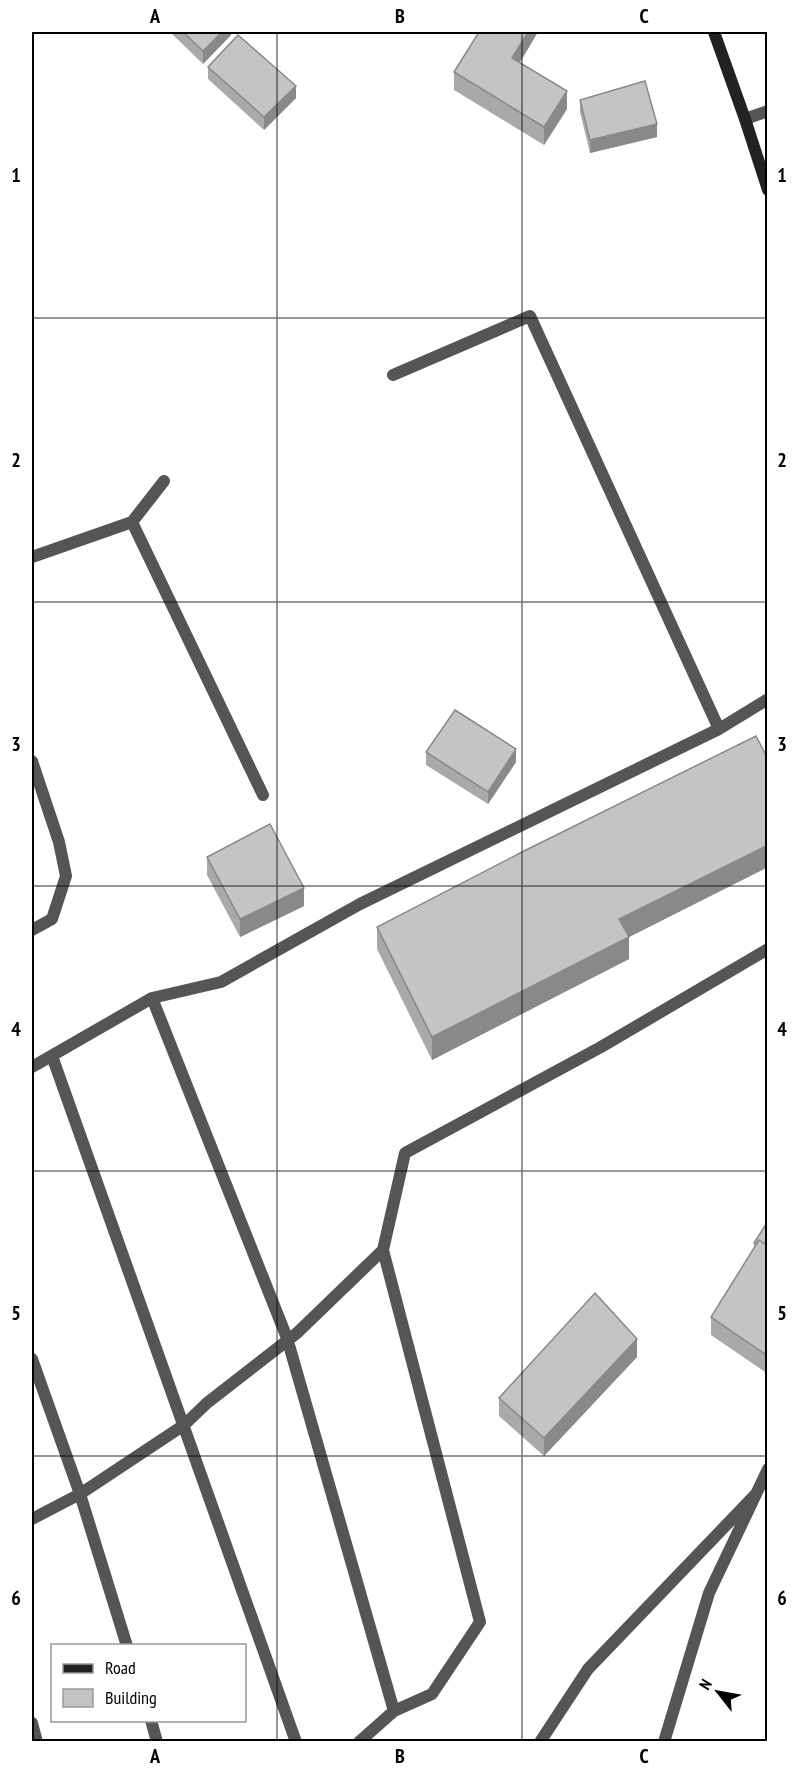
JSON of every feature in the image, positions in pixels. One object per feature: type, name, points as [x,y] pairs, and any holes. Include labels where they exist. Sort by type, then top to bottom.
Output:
[{"type":"main road","points":[[714,32],[768,190]]},
{"type":"street","points":[[745,119],[768,111]]},
{"type":"street","points":[[393,375],[530,315],[719,729]]},
{"type":"street","points":[[32,557],[132,522],[164,481]]},
{"type":"street","points":[[132,522],[263,795]]},
{"type":"street","points":[[32,1067],[152,998],[221,982],[360,904],[719,729],[768,699]]},
{"type":"street","points":[[32,761],[59,842],[66,876],[52,919],[32,930]]},
{"type":"street","points":[[359,1742],[394,1710],[432,1694],[480,1622],[383,1250],[405,1153],[601,1047],[768,949]]},
{"type":"street","points":[[152,998],[287,1338],[394,1710]]},
{"type":"street","points":[[52,1056],[296,1742]]},
{"type":"street","points":[[32,1519],[80,1494],[184,1425],[207,1403],[287,1338],[297,1333],[383,1250]]},
{"type":"street","points":[[32,1359],[80,1494],[126,1644]]},
{"type":"street","points":[[664,1742],[709,1593],[768,1469]]},
{"type":"street","points":[[540,1742],[588,1669],[756,1494]]},
{"type":"street","points":[[152,1722],[157,1742]]},
{"type":"street","points":[[32,1723],[37,1742]]},
{"type":"building","points":[[183,32],[222,32],[203,51]]},
{"type":"building","points":[[479,32],[528,32],[512,58],[567,91],[544,127],[454,72]]},
{"type":"building","points":[[238,35],[296,86],[264,117],[208,67]]},
{"type":"building","points":[[645,81],[657,124],[590,140],[580,100]]},
{"type":"building","points":[[455,710],[516,749],[488,792],[426,752]]},
{"type":"building","points":[[756,736],[768,759],[768,845],[619,919],[629,937],[432,1037],[377,927]]},
{"type":"building","points":[[270,824],[304,888],[240,919],[207,857]]},
{"type":"building","points":[[768,1221],[768,1246],[759,1240],[756,1244],[754,1243]]},
{"type":"building","points":[[759,1240],[768,1246],[768,1349],[765,1354],[711,1317]]},
{"type":"building","points":[[595,1293],[637,1339],[544,1438],[499,1398]]}]
